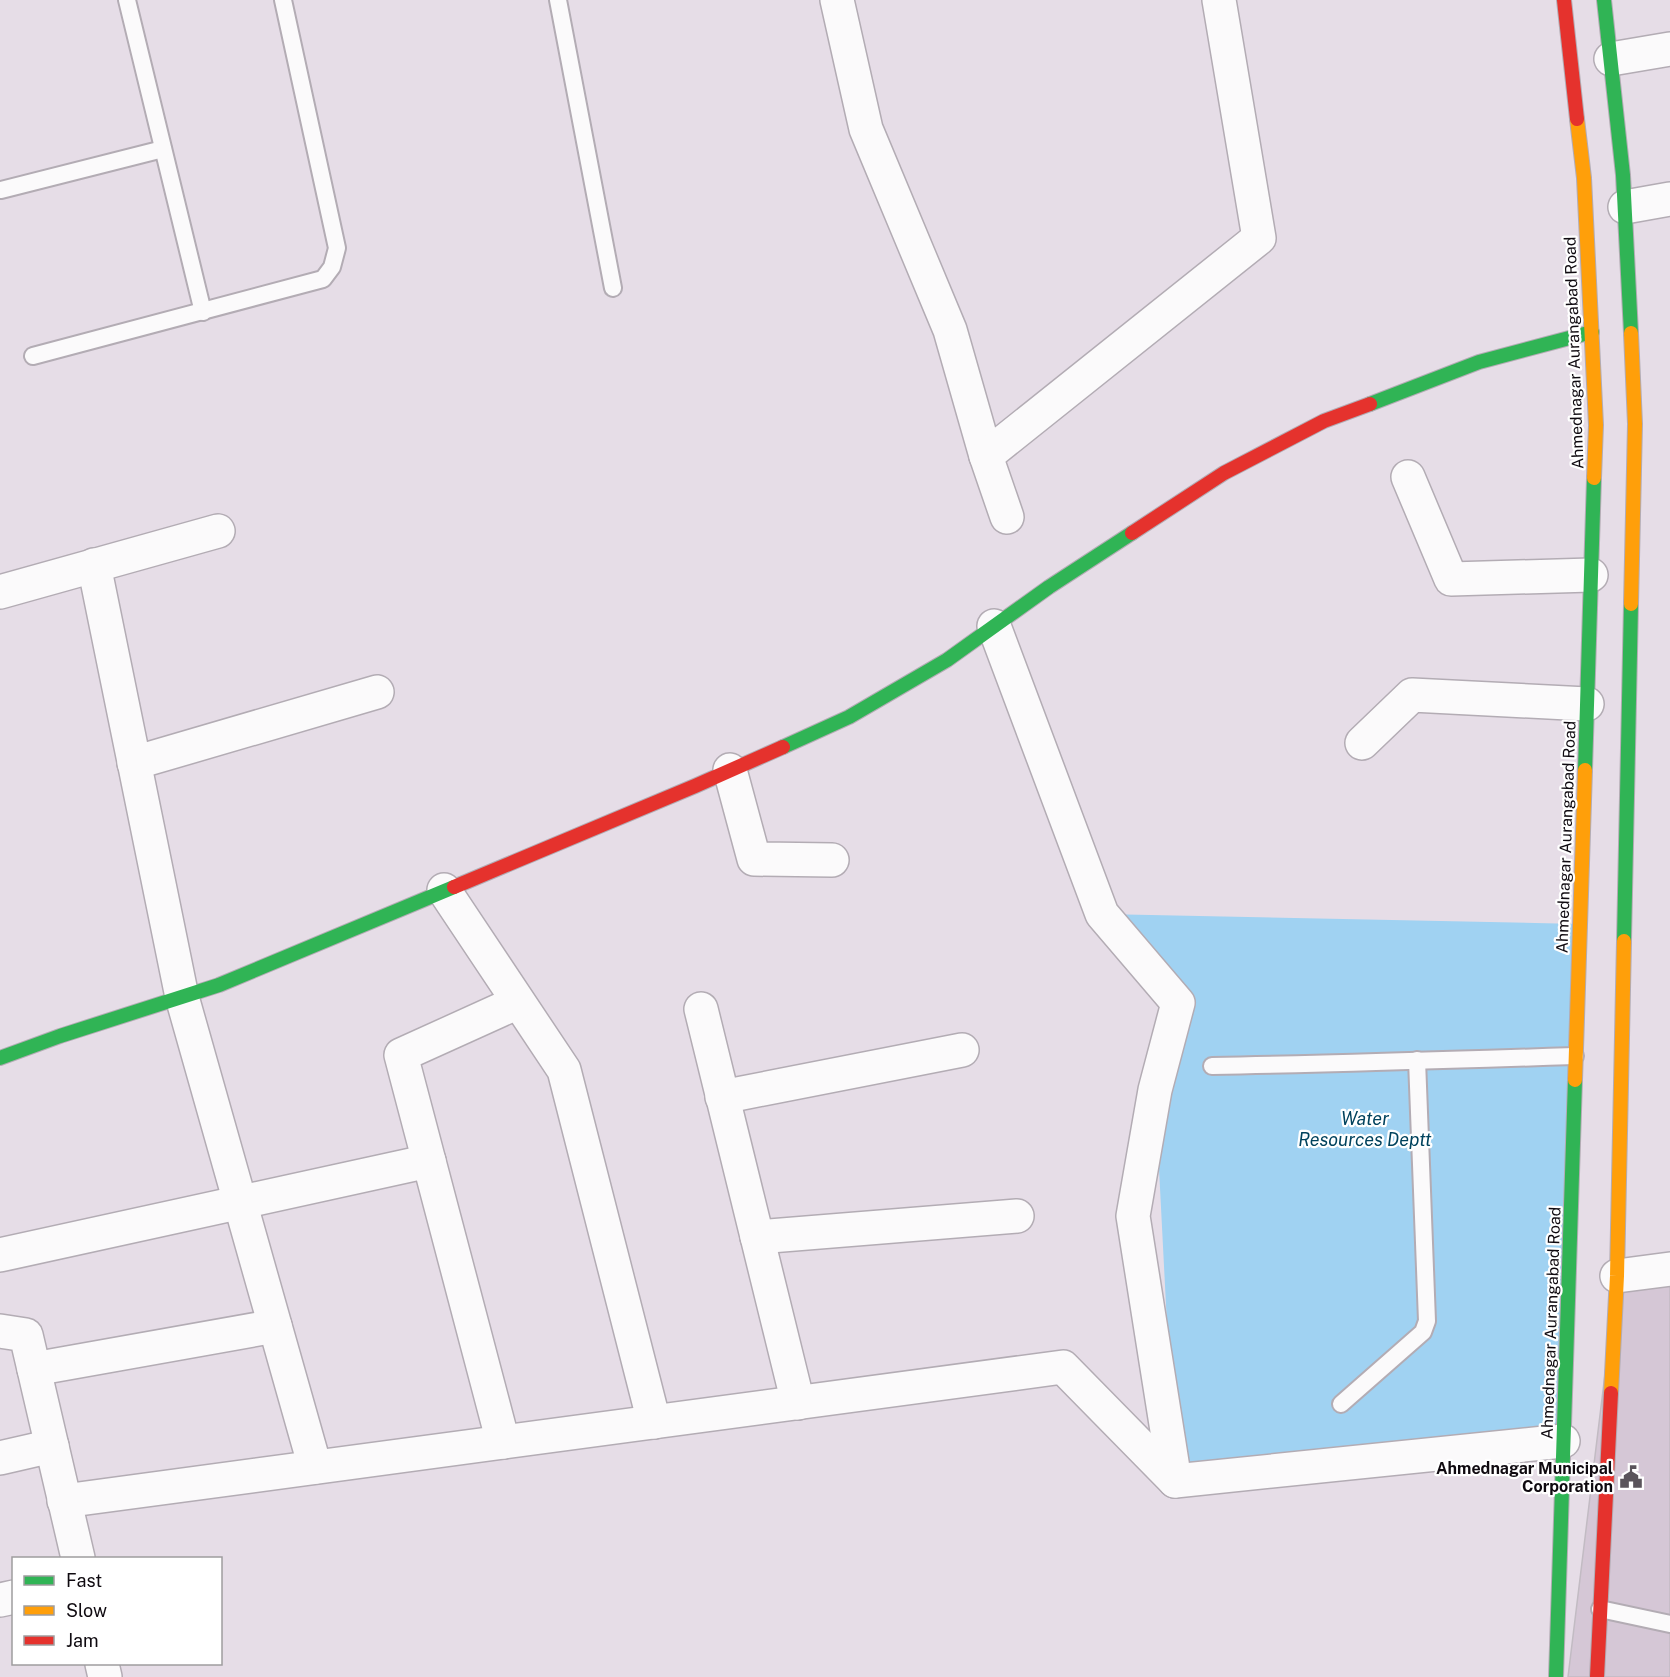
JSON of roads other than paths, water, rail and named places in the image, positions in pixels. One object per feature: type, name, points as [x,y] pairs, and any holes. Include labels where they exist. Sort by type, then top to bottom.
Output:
[{"type":"main road","name":"Ahmednagar Aurangabad Road","points":[[1556,1677],[1596,424],[1584,178],[1564,0]]},
{"type":"main road","points":[[1597,1677],[1617,1276],[1635,424],[1625,207],[1604,0]]},
{"type":"main road","points":[[0,1058],[60,1036],[219,985],[730,770],[849,717],[946,660],[1049,587],[1224,473],[1324,421],[1479,362],[1592,332]]},
{"type":"street","points":[[837,0],[866,129],[950,330],[986,456],[1007,518]]},
{"type":"street","points":[[986,456],[1259,238],[1219,0]]},
{"type":"street","points":[[1611,59],[1670,49]]},
{"type":"street","points":[[1625,207],[1670,199]]},
{"type":"street","points":[[1408,477],[1451,579],[1591,574]]},
{"type":"street","points":[[0,592],[218,531]]},
{"type":"street","points":[[93,566],[182,997],[315,1467]]},
{"type":"street","points":[[994,626],[1102,914],[1178,1003],[1155,1090],[1133,1216],[1175,1481]]},
{"type":"street","points":[[134,763],[377,692]]},
{"type":"street","points":[[1362,743],[1412,695],[1587,704]]},
{"type":"street","points":[[730,770],[754,860],[832,860]]},
{"type":"street","points":[[444,890],[564,1070],[654,1422]]},
{"type":"street","points":[[503,1442],[401,1055],[518,1002]]},
{"type":"street","points":[[700,1009],[798,1403]]},
{"type":"street","points":[[722,1097],[962,1050]]},
{"type":"street","points":[[0,1255],[429,1161]]},
{"type":"street","points":[[757,1237],[1017,1216]]},
{"type":"street","points":[[1617,1276],[1670,1269]]},
{"type":"street","points":[[34,1369],[275,1326]]},
{"type":"street","points":[[0,1331],[26,1335],[78,1557]]},
{"type":"street","points":[[64,1501],[1062,1367],[1175,1481]]},
{"type":"street","points":[[1175,1481],[1563,1441]]},
{"type":"street","points":[[0,1458],[52,1446]]},
{"type":"lane","points":[[127,0],[203,312]]},
{"type":"lane","points":[[33,356],[323,279],[332,267],[337,248],[283,0]]},
{"type":"lane","points":[[558,0],[613,288]]},
{"type":"lane","points":[[1,190],[162,148]]},
{"type":"lane","points":[[1212,1066],[1378,1064],[1417,1060],[1575,1056]]},
{"type":"lane","points":[[1341,1404],[1423,1332],[1427,1321],[1417,1060]]},
{"type":"lane","points":[[1600,1609],[1670,1624]]},
{"type":"water","name":"Water Resources Deptt","points":[[1102,914],[1580,924],[1563,1441],[1175,1481],[1155,1090],[1178,1003]]},
{"type":"place","name":"Ahmednagar Municipal Corporation","points":[[1631,1477]]}]
